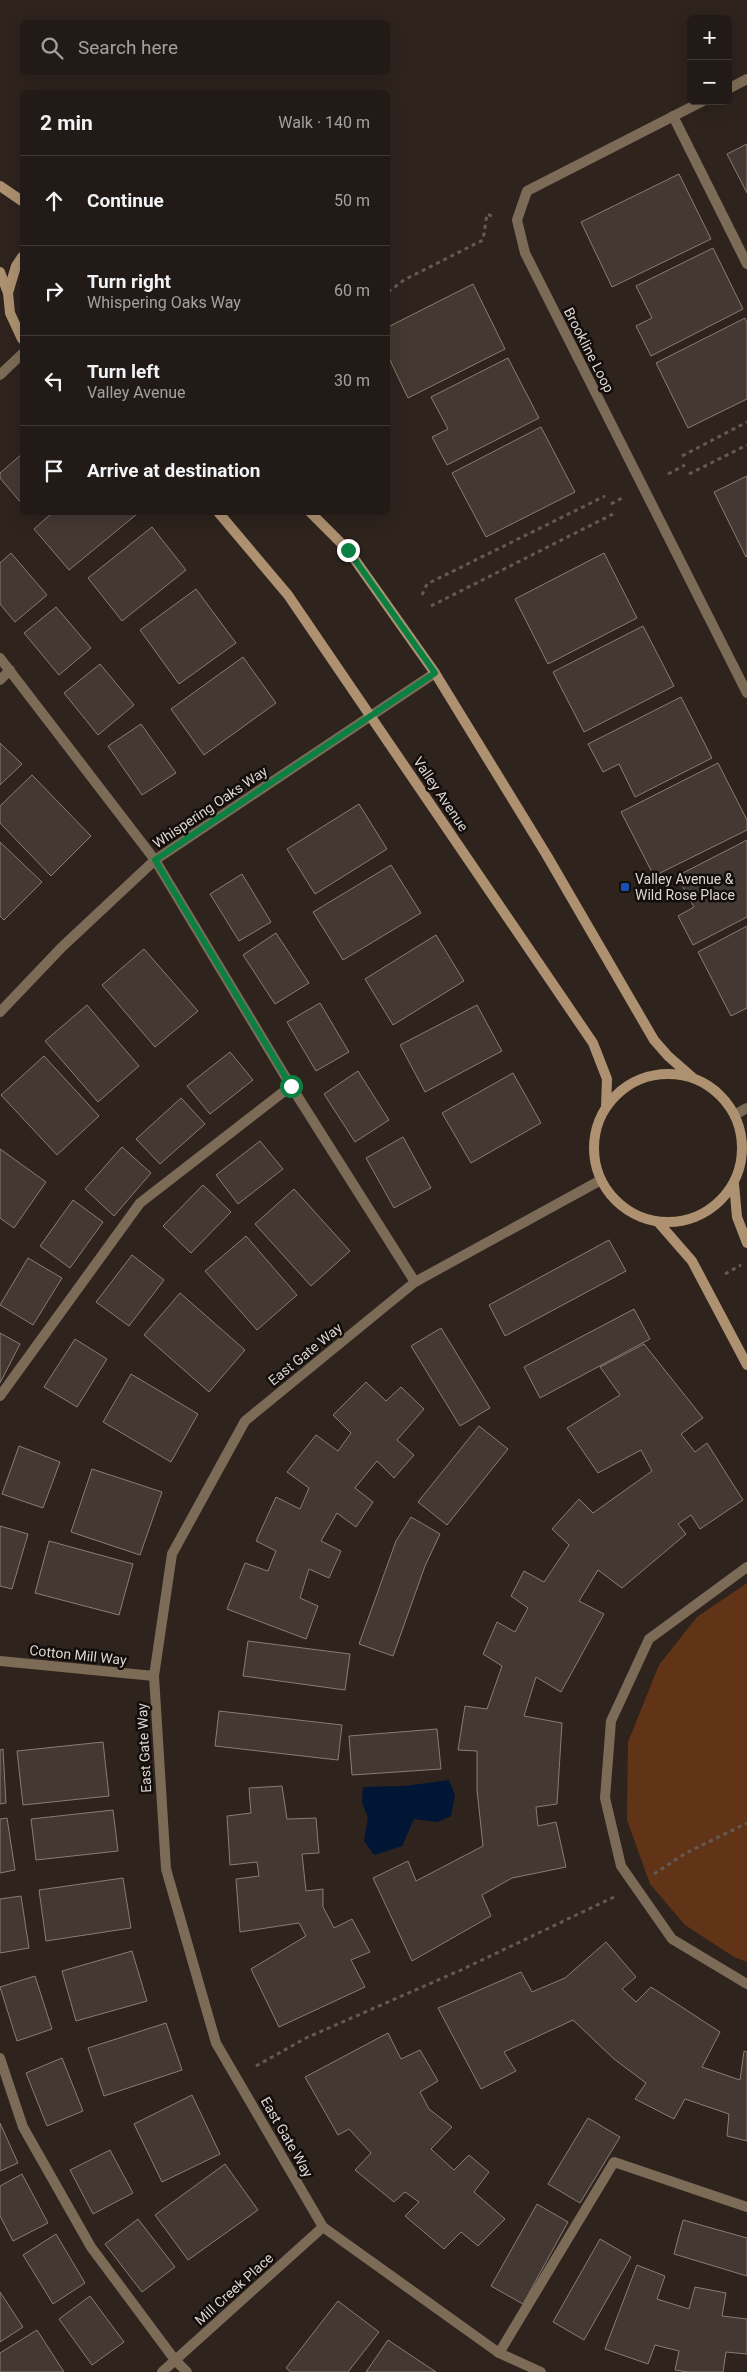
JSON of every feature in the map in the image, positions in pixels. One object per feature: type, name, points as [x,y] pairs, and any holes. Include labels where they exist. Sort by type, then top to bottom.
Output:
[{"type":"street","points":[[732,87],[747,79]]},
{"type":"street","name":"Brookline Loop","points":[[695,105],[527,191],[517,220],[525,253],[747,693]]},
{"type":"street","points":[[673,116],[747,264]]},
{"type":"street","points":[[0,186],[20,200]]},
{"type":"street","points":[[8,293],[16,266],[20,260]]},
{"type":"street","points":[[0,272],[8,293],[10,313],[20,335]]},
{"type":"street","points":[[0,374],[20,356]]},
{"type":"street","name":"Valley Avenue","points":[[221,515],[288,595],[593,1043],[607,1079],[606,1107]]},
{"type":"street","points":[[313,515],[348,550],[435,673],[546,854],[654,1040],[692,1078],[717,1092],[736,1114],[743,1138],[742,1162],[734,1184],[715,1207],[688,1220],[658,1222],[635,1214],[615,1200],[601,1180],[594,1155],[596,1131],[606,1107],[622,1089],[644,1078],[668,1074],[692,1078]]},
{"type":"street","points":[[0,658],[155,860],[291,1086],[415,1282]]},
{"type":"street","points":[[0,680],[10,670]]},
{"type":"street","name":"Whispering Oaks Way","points":[[0,1012],[62,947],[155,860],[435,673]]},
{"type":"street","points":[[0,1396],[140,1203],[291,1086]]},
{"type":"street","points":[[736,1114],[747,1108]]},
{"type":"street","name":"East Gate Way","points":[[540,2372],[499,2353],[323,2228],[216,2043],[166,1869],[154,1676],[172,1554],[245,1421],[415,1282],[601,1180]]},
{"type":"street","points":[[734,1184],[737,1217],[747,1243]]},
{"type":"street","points":[[658,1222],[692,1262],[747,1365]]},
{"type":"street","points":[[747,1567],[649,1639],[611,1721],[605,1798],[621,1866],[672,1938],[747,1984]]},
{"type":"street","name":"Cotton Mill Way","points":[[0,1661],[154,1676]]},
{"type":"street","points":[[0,2058],[23,2127],[91,2247],[175,2360],[187,2372]]},
{"type":"street","points":[[499,2353],[614,2162],[747,2208]]},
{"type":"street","name":"Mill Creek Place","points":[[162,2372],[323,2228]]},
{"type":"path","points":[[390,290],[404,280],[484,240],[487,214],[496,218]]},
{"type":"path","points":[[682,456],[747,422]]},
{"type":"path","points":[[689,474],[747,445]]},
{"type":"path","points":[[668,474],[685,465]]},
{"type":"path","points":[[611,504],[629,495]]},
{"type":"path","points":[[422,595],[427,584],[605,496]]},
{"type":"path","points":[[431,606],[613,514]]},
{"type":"path","points":[[717,1278],[741,1265]]},
{"type":"path","points":[[236,2078],[306,2038],[461,1970],[635,1887],[686,1853],[747,1822]]},
{"type":"shaded area","points":[[747,1583],[747,1962],[734,1957],[685,1925],[650,1884],[627,1820],[628,1742],[659,1665],[697,1617]]},
{"type":"water","points":[[449,1780],[455,1795],[451,1816],[437,1822],[414,1819],[402,1846],[374,1855],[364,1841],[368,1818],[362,1802],[363,1787],[405,1786]]},
{"type":"building","points":[[747,144],[747,193],[727,154]]},
{"type":"building","points":[[679,174],[711,239],[612,287],[581,222]]},
{"type":"building","points":[[713,248],[743,309],[651,356],[636,326],[652,318],[636,286]]},
{"type":"building","points":[[473,284],[505,349],[408,398],[390,360],[390,326]]},
{"type":"building","points":[[745,318],[747,323],[747,399],[688,428],[656,363]]},
{"type":"building","points":[[508,358],[539,418],[447,465],[432,437],[448,429],[431,397]]},
{"type":"building","points":[[541,427],[575,492],[486,537],[452,473]]},
{"type":"building","points":[[20,456],[20,502],[0,478],[0,473]]},
{"type":"building","points":[[747,476],[747,556],[746,557],[714,492]]},
{"type":"building","points":[[50,515],[136,515],[69,570],[34,529]]},
{"type":"building","points":[[152,527],[186,570],[122,621],[88,578]]},
{"type":"building","points":[[11,553],[47,595],[15,622],[0,604],[0,563]]},
{"type":"building","points":[[604,553],[637,618],[548,664],[515,599]]},
{"type":"building","points":[[196,589],[236,643],[179,684],[140,630]]},
{"type":"building","points":[[56,607],[91,648],[59,675],[24,633]]},
{"type":"building","points":[[643,626],[674,686],[584,732],[553,672]]},
{"type":"building","points":[[243,657],[276,703],[204,755],[171,709]]},
{"type":"building","points":[[100,664],[134,705],[98,735],[64,693]]},
{"type":"building","points":[[681,697],[712,758],[635,797],[619,764],[603,772],[588,744]]},
{"type":"building","points":[[141,724],[176,773],[142,795],[108,746]]},
{"type":"building","points":[[0,743],[22,764],[0,785]]},
{"type":"building","points":[[718,763],[747,820],[747,830],[654,876],[621,812]]},
{"type":"building","points":[[32,775],[91,836],[51,876],[0,823],[0,806]]},
{"type":"building","points":[[359,804],[387,849],[315,894],[287,849]]},
{"type":"building","points":[[747,840],[747,917],[693,945],[678,916],[694,907],[677,876]]},
{"type":"building","points":[[0,842],[42,882],[4,920],[0,916]]},
{"type":"building","points":[[391,865],[421,913],[343,960],[313,912]]},
{"type":"building","points":[[242,874],[271,922],[239,941],[210,894]]},
{"type":"building","points":[[747,926],[747,1008],[731,1016],[698,952]]},
{"type":"building","points":[[276,933],[309,983],[275,1004],[243,955]]},
{"type":"building","points":[[436,935],[464,981],[393,1025],[365,979]]},
{"type":"building","points":[[144,949],[198,1011],[155,1047],[102,985]]},
{"type":"building","points":[[320,1003],[349,1052],[316,1071],[287,1022]]},
{"type":"building","points":[[87,1005],[139,1066],[98,1102],[45,1041]]},
{"type":"building","points":[[477,1005],[502,1051],[425,1092],[400,1045]]},
{"type":"building","points":[[230,1052],[253,1080],[210,1114],[187,1086]]},
{"type":"building","points":[[44,1056],[99,1116],[57,1155],[1,1095]]},
{"type":"building","points":[[358,1071],[389,1120],[355,1142],[324,1094]]},
{"type":"building","points":[[513,1073],[541,1123],[471,1163],[442,1113]]},
{"type":"building","points":[[181,1098],[205,1124],[160,1164],[136,1139]]},
{"type":"building","points":[[403,1137],[431,1188],[394,1208],[366,1158]]},
{"type":"building","points":[[260,1141],[283,1169],[238,1204],[216,1175]]},
{"type":"building","points":[[122,1147],[151,1173],[114,1216],[85,1189]]},
{"type":"building","points":[[0,1149],[46,1182],[14,1228],[0,1218]]},
{"type":"building","points":[[203,1185],[231,1212],[191,1253],[163,1226]]},
{"type":"building","points":[[294,1189],[350,1251],[311,1286],[255,1224]]},
{"type":"building","points":[[73,1200],[103,1222],[70,1268],[40,1246]]},
{"type":"building","points":[[246,1236],[297,1295],[257,1330],[205,1271]]},
{"type":"building","points":[[609,1240],[626,1271],[505,1336],[489,1305]]},
{"type":"building","points":[[132,1255],[164,1280],[129,1326],[96,1302]]},
{"type":"building","points":[[28,1258],[62,1278],[33,1325],[0,1305]]},
{"type":"building","points":[[180,1293],[245,1350],[209,1392],[144,1335]]},
{"type":"building","points":[[634,1309],[650,1339],[540,1398],[524,1367]]},
{"type":"building","points":[[441,1328],[490,1408],[460,1426],[411,1346]]},
{"type":"building","points":[[0,1333],[20,1344],[0,1383]]},
{"type":"building","points":[[75,1339],[107,1359],[77,1407],[44,1387]]},
{"type":"building","points":[[644,1344],[703,1418],[681,1434],[695,1452],[707,1443],[743,1500],[700,1529],[691,1515],[678,1524],[686,1534],[622,1588],[598,1570],[579,1601],[604,1614],[561,1692],[536,1677],[524,1716],[562,1723],[557,1804],[536,1807],[538,1826],[556,1822],[566,1867],[512,1878],[482,1895],[491,1916],[412,1961],[373,1878],[408,1861],[416,1881],[483,1846],[477,1790],[477,1751],[458,1750],[465,1706],[487,1709],[502,1666],[483,1654],[497,1622],[515,1632],[528,1608],[511,1596],[524,1571],[544,1582],[569,1545],[552,1529],[579,1499],[593,1513],[652,1471],[641,1450],[598,1473],[567,1428],[620,1395],[600,1367]]},
{"type":"building","points":[[131,1374],[198,1414],[171,1462],[103,1422]]},
{"type":"building","points":[[366,1382],[386,1401],[401,1387],[424,1409],[397,1440],[414,1455],[394,1478],[377,1461],[355,1488],[373,1502],[356,1527],[337,1513],[321,1541],[341,1551],[329,1578],[309,1569],[300,1598],[318,1606],[306,1639],[227,1609],[245,1563],[268,1571],[276,1551],[256,1541],[276,1497],[300,1509],[309,1488],[287,1472],[316,1435],[338,1451],[351,1433],[333,1415]]},
{"type":"building","points":[[479,1426],[508,1449],[447,1525],[418,1502]]},
{"type":"building","points":[[19,1446],[60,1462],[43,1508],[2,1494]]},
{"type":"building","points":[[92,1469],[162,1492],[140,1555],[71,1532]]},
{"type":"building","points":[[411,1517],[440,1534],[425,1566],[393,1656],[359,1644],[396,1541]]},
{"type":"building","points":[[0,1526],[28,1534],[12,1589],[0,1586]]},
{"type":"building","points":[[49,1541],[133,1564],[119,1615],[35,1593]]},
{"type":"building","points":[[248,1641],[350,1654],[345,1690],[243,1676]]},
{"type":"building","points":[[219,1711],[342,1725],[338,1760],[215,1746]]},
{"type":"building","points":[[437,1729],[441,1769],[352,1775],[349,1736]]},
{"type":"building","points":[[103,1742],[109,1796],[23,1805],[17,1751]]},
{"type":"building","points":[[3,1749],[6,1803],[0,1804],[0,1750]]},
{"type":"building","points":[[282,1786],[287,1819],[316,1818],[319,1853],[302,1854],[306,1891],[323,1889],[323,1907],[334,1928],[352,1919],[370,1952],[351,1960],[365,1987],[279,2027],[251,1969],[306,1936],[299,1923],[240,1932],[236,1879],[259,1876],[257,1862],[230,1865],[227,1816],[251,1813],[249,1788]]},
{"type":"building","points":[[113,1810],[118,1851],[36,1860],[31,1819]]},
{"type":"building","points":[[7,1818],[15,1870],[0,1873],[0,1819]]},
{"type":"building","points":[[123,1878],[131,1928],[46,1941],[39,1890]]},
{"type":"building","points":[[21,1896],[29,1948],[0,1953],[0,1899]]},
{"type":"building","points":[[606,1942],[636,1977],[622,1989],[636,2002],[651,1987],[720,2032],[702,2067],[740,2080],[744,2051],[747,2052],[747,2141],[727,2136],[729,2114],[685,2099],[674,2119],[635,2099],[646,2083],[614,2059],[573,2020],[504,2052],[516,2071],[481,2089],[438,2008],[521,1972],[532,1992],[565,1978]]},
{"type":"building","points":[[132,1951],[147,2001],[76,2021],[62,1971]]},
{"type":"building","points":[[35,1976],[52,2029],[17,2041],[0,1987]]},
{"type":"building","points":[[166,2023],[182,2070],[104,2096],[88,2048]]},
{"type":"building","points":[[388,2033],[401,2059],[420,2050],[438,2081],[420,2092],[429,2109],[452,2127],[431,2149],[454,2170],[469,2155],[489,2172],[474,2192],[505,2219],[478,2246],[461,2232],[444,2249],[405,2216],[419,2202],[405,2192],[394,2202],[355,2170],[371,2153],[349,2129],[338,2135],[305,2077]]},
{"type":"building","points":[[62,2058],[83,2111],[47,2126],[26,2073]]},
{"type":"building","points":[[192,2095],[220,2154],[162,2182],[134,2124]]},
{"type":"building","points":[[588,2118],[620,2137],[580,2203],[548,2184]]},
{"type":"building","points":[[0,2123],[18,2163],[0,2171]]},
{"type":"building","points":[[110,2150],[133,2193],[93,2214],[70,2170]]},
{"type":"building","points":[[225,2164],[258,2210],[188,2260],[155,2215]]},
{"type":"building","points":[[22,2174],[48,2223],[13,2241],[0,2216],[0,2186]]},
{"type":"building","points":[[537,2204],[568,2222],[523,2304],[491,2286]]},
{"type":"building","points":[[138,2219],[175,2267],[142,2292],[105,2244]]},
{"type":"building","points":[[683,2220],[747,2238],[747,2276],[674,2254]]},
{"type":"building","points":[[56,2234],[85,2283],[53,2304],[23,2255]]},
{"type":"building","points":[[600,2239],[631,2257],[584,2340],[553,2322]]},
{"type":"building","points":[[637,2265],[665,2276],[657,2299],[689,2309],[695,2287],[726,2293],[722,2316],[747,2319],[747,2354],[726,2352],[723,2372],[688,2372],[675,2370],[679,2351],[655,2345],[648,2364],[605,2349]]},
{"type":"building","points":[[0,2292],[23,2327],[0,2342]]},
{"type":"building","points":[[90,2296],[124,2342],[92,2365],[59,2319]]},
{"type":"building","points":[[338,2301],[379,2332],[348,2372],[291,2372],[286,2368]]},
{"type":"building","points":[[37,2330],[64,2372],[0,2372],[0,2353]]},
{"type":"building","points":[[388,2340],[436,2372],[366,2372]]},
{"type":"place","name":"Valley Avenue & Wild Rose Place","points":[[625,887]]},
{"type":"route","points":[[291,1086],[155,860],[435,673],[348,550]]}]
